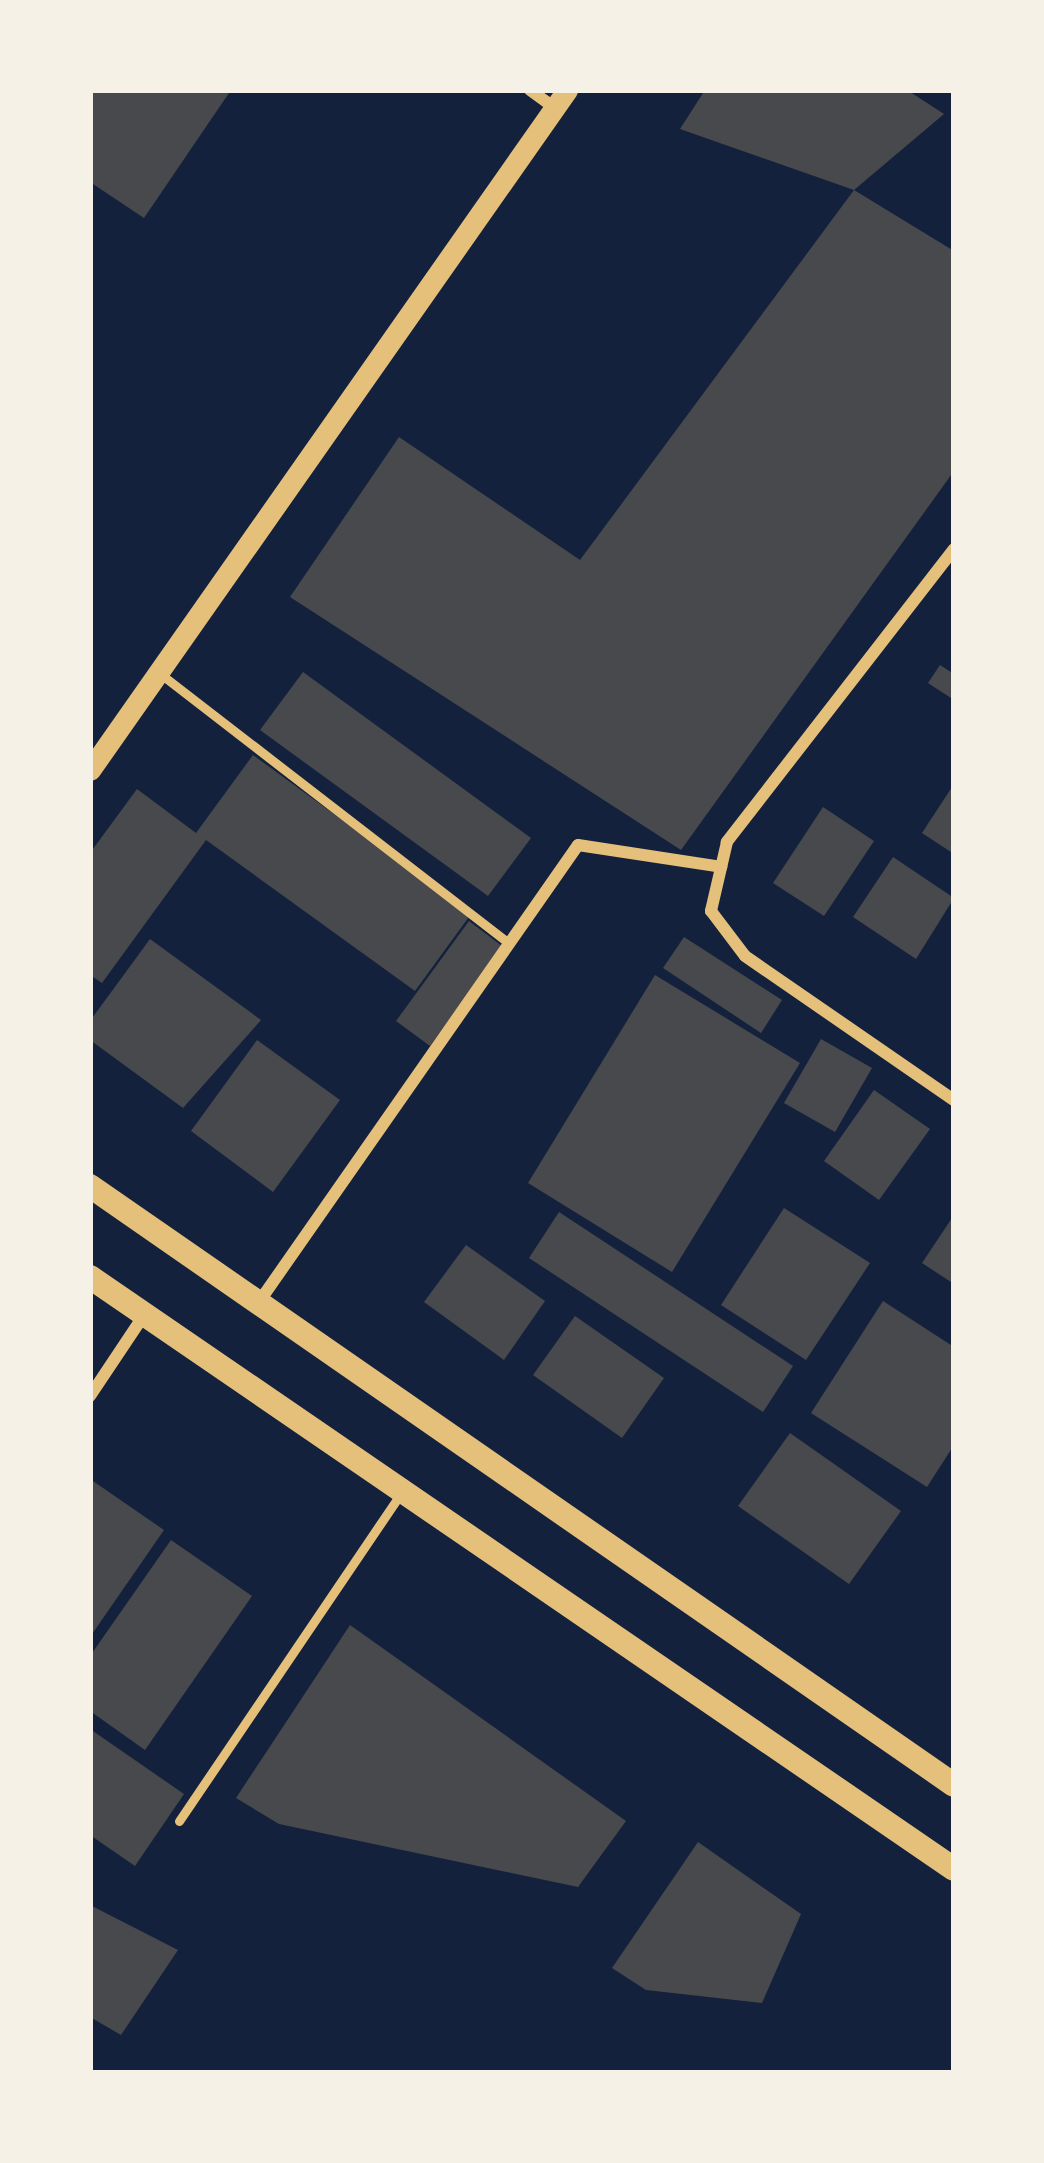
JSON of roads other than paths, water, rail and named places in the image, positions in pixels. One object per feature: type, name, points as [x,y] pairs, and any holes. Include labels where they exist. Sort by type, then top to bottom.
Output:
[{"type":"main road","points":[[90,1186],[954,1785]]},
{"type":"main road","points":[[90,1277],[954,1869]]},
{"type":"street","points":[[90,770],[561,99],[530,90]]},
{"type":"street","points":[[954,549],[727,842],[711,911],[745,956],[954,1100]]},
{"type":"street","points":[[258,1303],[578,845],[721,867]]},
{"type":"street","points":[[90,1396],[145,1314]]},
{"type":"lane","points":[[158,672],[509,943]]},
{"type":"lane","points":[[179,1821],[403,1489]]}]
